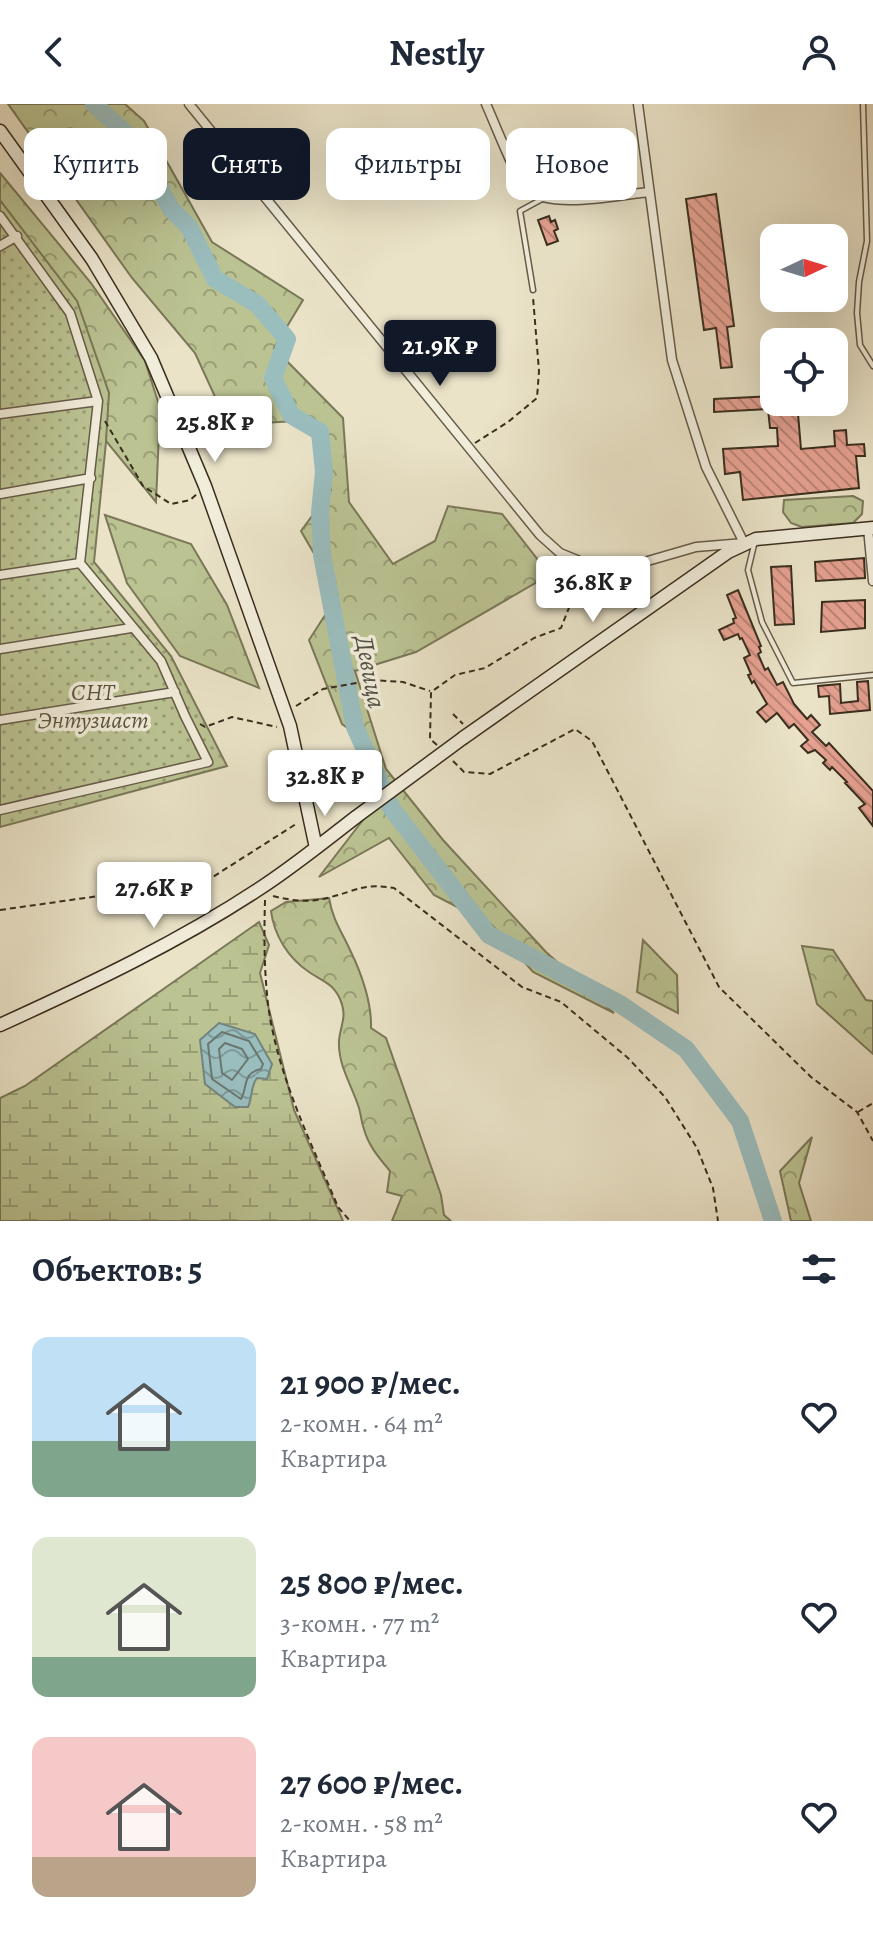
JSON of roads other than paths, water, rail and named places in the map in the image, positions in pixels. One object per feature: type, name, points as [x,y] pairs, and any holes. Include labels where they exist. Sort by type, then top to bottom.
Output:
[{"type":"street","points":[[189,104],[467,448],[540,535],[560,553],[587,564],[620,569],[696,547],[870,528],[873,581]]},
{"type":"street","points":[[486,104],[506,148]]},
{"type":"street","points":[[638,104],[672,360],[706,467],[750,541]]},
{"type":"street","points":[[0,131],[92,259],[151,358],[205,486],[290,726],[316,848]]},
{"type":"street","points":[[637,193],[649,192]]},
{"type":"street","points":[[0,216],[70,313],[98,401],[80,563],[161,661],[208,762],[0,810]]},
{"type":"street","points":[[0,246],[17,236]]},
{"type":"street","points":[[0,414],[98,401]]},
{"type":"street","points":[[0,494],[91,478]]},
{"type":"street","points":[[0,1025],[131,964],[261,887],[464,732],[728,552],[750,541]]},
{"type":"street","points":[[0,575],[80,563]]},
{"type":"street","points":[[0,649],[131,628]]},
{"type":"street","points":[[0,720],[175,692]]},
{"type":"lane","points":[[863,104],[867,241],[857,313],[860,345],[873,366]]},
{"type":"lane","points":[[533,290],[520,211],[540,200]]},
{"type":"lane","points":[[750,541],[748,570],[762,622],[793,683],[873,675]]},
{"type":"water","points":[[219,1023],[255,1034],[272,1064],[267,1079],[257,1078],[255,1081],[248,1107],[235,1107],[205,1084],[200,1040]]},
{"type":"waterway","name":"Девица","points":[[94,104],[133,140],[171,209],[189,227],[215,279],[257,304],[287,339],[273,378],[291,415],[320,432],[324,472],[320,512],[322,555],[355,727],[392,809],[489,935],[620,1004],[686,1049],[740,1121],[773,1221]]},
{"type":"park label","name":"СНТ Энтузиаст","points":[[93,706]]}]
